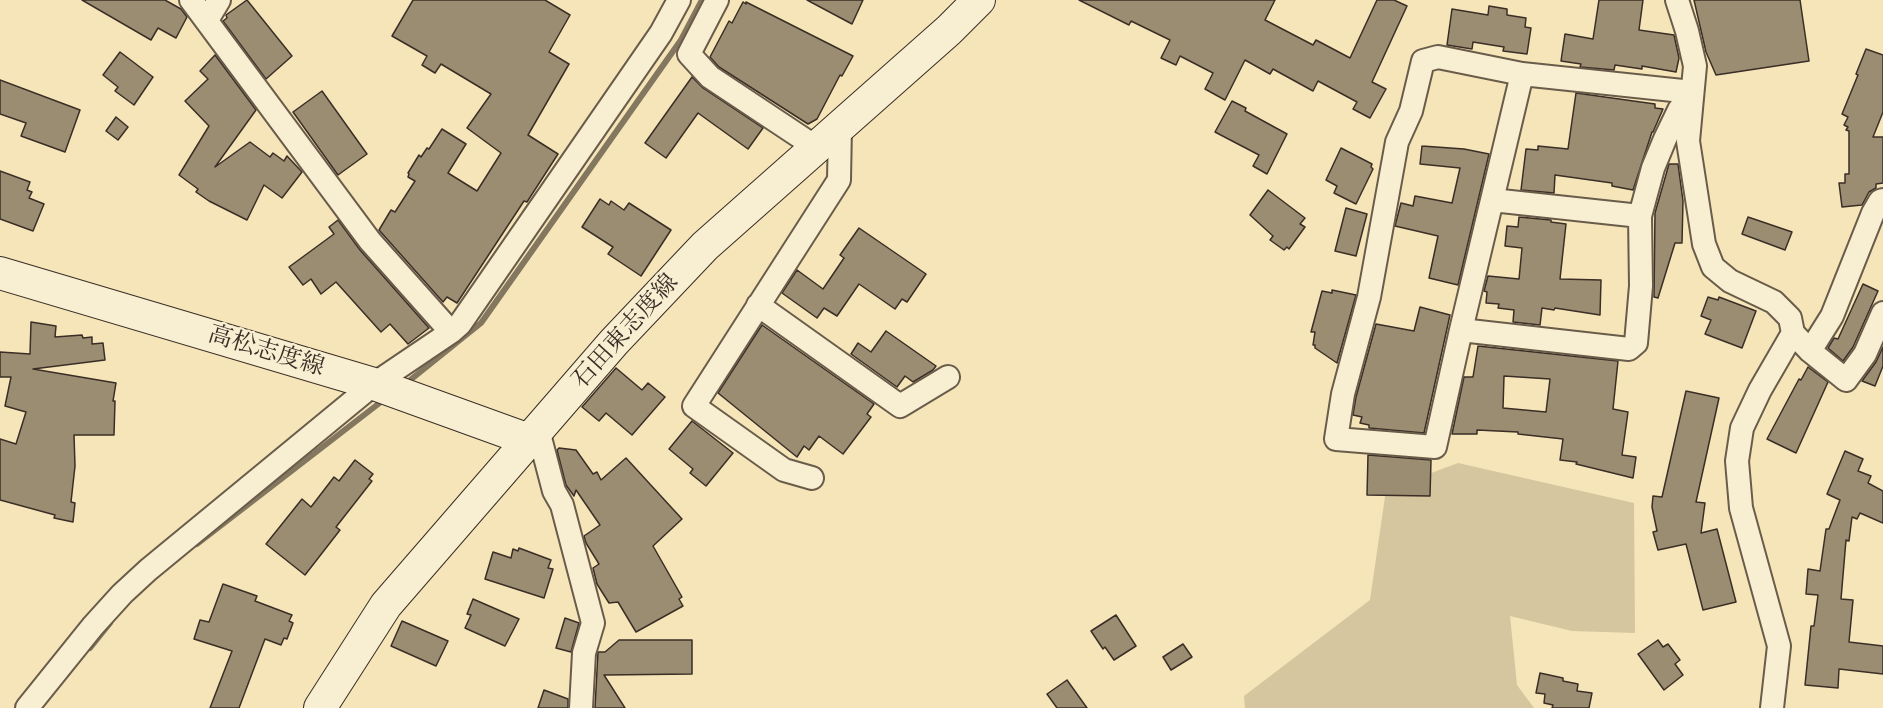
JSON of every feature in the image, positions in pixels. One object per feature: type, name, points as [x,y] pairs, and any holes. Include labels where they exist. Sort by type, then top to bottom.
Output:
[{"type":"main road","name":"石田東志度線","points":[[320,708],[386,606],[614,342],[705,246],[950,30],[979,0]]},
{"type":"main road","name":"高松志度線","points":[[0,273],[374,384],[533,435]]},
{"type":"street","points":[[190,0],[370,241],[451,332]]},
{"type":"street","points":[[207,20],[219,0]]},
{"type":"street","points":[[27,708],[122,594],[374,384],[460,324],[661,33],[680,0]]},
{"type":"street","points":[[717,0],[689,54],[710,76],[817,148]]},
{"type":"street","points":[[1677,0],[1695,66],[1688,141],[1704,244],[1713,267],[1730,282],[1774,302],[1790,318],[1793,333],[1810,351],[1846,380],[1864,354],[1883,313]]},
{"type":"street","points":[[1522,74],[1435,447],[1336,439],[1342,394],[1369,297],[1397,142],[1411,111],[1423,61],[1438,57],[1522,74],[1692,92]]},
{"type":"street","points":[[1461,330],[1629,349],[1636,343],[1640,297],[1640,216],[1653,168],[1665,139],[1679,110],[1692,92]]},
{"type":"street","points":[[812,478],[784,470],[694,405],[839,180],[840,127]]},
{"type":"street","points":[[1492,200],[1640,216]]},
{"type":"street","points":[[1810,351],[1832,316],[1873,213],[1883,200]]},
{"type":"street","points":[[758,305],[900,406],[948,376]]},
{"type":"street","points":[[1772,708],[1779,646],[1741,508],[1737,461],[1742,428],[1760,390],[1793,333]]},
{"type":"street","points":[[533,435],[554,491],[562,505],[593,623],[584,653],[582,708]]},
{"type":"shaded area","points":[[1458,463],[1634,503],[1635,633],[1572,631],[1510,616],[1517,685],[1534,708],[1245,708],[1244,696],[1370,600],[1386,490]]},
{"type":"building","points":[[82,0],[165,0],[181,9],[187,17],[176,38],[158,28],[151,40]]},
{"type":"building","points":[[247,0],[292,56],[266,79],[223,21],[227,18],[226,15]]},
{"type":"building","points":[[413,0],[545,0],[570,15],[549,52],[569,64],[528,135],[558,154],[457,303],[447,297],[443,302],[379,230],[391,210],[395,212],[415,181],[408,177],[408,173],[419,155],[421,157],[427,148],[429,149],[442,129],[466,144],[448,173],[477,191],[501,153],[467,128],[491,94],[441,64],[435,73],[422,65],[427,56],[392,36]]},
{"type":"building","points":[[807,0],[863,0],[852,24]]},
{"type":"building","points":[[1079,0],[1275,0],[1265,20],[1313,45],[1316,40],[1350,58],[1377,0],[1394,0],[1407,6],[1372,82],[1386,89],[1370,118],[1353,109],[1357,102],[1318,81],[1313,91],[1273,69],[1270,74],[1245,60],[1225,100],[1205,89],[1213,73],[1180,56],[1176,65],[1161,58],[1170,40],[1131,21],[1129,25]]},
{"type":"building","points":[[1599,0],[1643,0],[1639,30],[1674,35],[1679,58],[1676,72],[1642,66],[1642,69],[1615,65],[1614,70],[1580,67],[1581,64],[1561,61],[1565,34],[1593,39]]},
{"type":"building","points":[[1694,0],[1800,0],[1809,61],[1716,75],[1706,52]]},
{"type":"building","points":[[743,2],[853,56],[842,76],[840,75],[817,119],[808,124],[719,67],[710,57],[729,21],[732,23]]},
{"type":"building","points":[[1489,6],[1507,9],[1507,15],[1526,18],[1525,27],[1531,28],[1527,54],[1503,51],[1504,47],[1473,42],[1472,49],[1447,45],[1452,9],[1488,15]]},
{"type":"building","points":[[1866,49],[1883,55],[1883,112],[1873,137],[1883,137],[1883,183],[1876,184],[1876,188],[1869,192],[1862,205],[1842,207],[1839,183],[1845,183],[1845,174],[1849,174],[1849,131],[1844,125],[1848,117],[1842,114]]},
{"type":"building","points":[[120,52],[153,77],[134,105],[115,91],[118,87],[103,75]]},
{"type":"building","points":[[215,55],[256,110],[215,167],[250,142],[270,157],[273,153],[284,161],[287,156],[302,172],[282,198],[264,185],[247,220],[209,201],[196,192],[198,189],[179,175],[209,126],[185,101],[208,79],[200,71]]},
{"type":"building","points":[[692,77],[703,88],[763,128],[748,149],[698,113],[666,158],[645,143]]},
{"type":"building","points":[[0,80],[80,110],[65,152],[21,136],[26,123],[0,114]]},
{"type":"building","points":[[322,91],[367,154],[338,175],[293,112]]},
{"type":"building","points":[[1576,93],[1655,104],[1655,108],[1663,109],[1652,132],[1633,190],[1612,186],[1612,183],[1555,175],[1554,193],[1521,190],[1526,149],[1538,150],[1538,146],[1568,149]]},
{"type":"building","points":[[1232,101],[1246,108],[1245,111],[1287,134],[1267,174],[1253,166],[1259,155],[1215,132]]},
{"type":"building","points":[[116,117],[128,127],[118,140],[106,131]]},
{"type":"building","points":[[1422,146],[1464,149],[1489,154],[1458,285],[1429,278],[1438,236],[1395,226],[1401,203],[1413,206],[1415,196],[1452,203],[1460,168],[1420,164]]},
{"type":"building","points":[[1341,148],[1372,164],[1373,169],[1356,204],[1334,193],[1337,186],[1326,180]]},
{"type":"building","points":[[1669,164],[1678,164],[1683,201],[1682,243],[1675,243],[1658,298],[1654,297],[1655,213]]},
{"type":"building","points":[[0,171],[30,182],[27,190],[32,192],[29,198],[44,204],[33,231],[0,219]]},
{"type":"building","points":[[1268,190],[1305,218],[1300,224],[1305,227],[1289,249],[1287,247],[1284,250],[1270,240],[1273,236],[1250,215]]},
{"type":"building","points":[[600,199],[609,205],[611,201],[624,210],[629,203],[671,230],[641,276],[608,254],[613,247],[582,227]]},
{"type":"building","points":[[1346,208],[1367,214],[1356,256],[1335,251]]},
{"type":"building","points":[[1519,217],[1566,224],[1560,279],[1601,280],[1600,315],[1542,308],[1540,325],[1513,322],[1514,310],[1498,308],[1499,304],[1486,303],[1487,292],[1484,291],[1488,276],[1519,279],[1522,248],[1505,246],[1507,226],[1518,227]]},
{"type":"building","points":[[1748,217],[1792,232],[1785,250],[1742,234]]},
{"type":"building","points":[[338,220],[360,250],[429,328],[408,344],[390,324],[381,332],[336,282],[321,294],[311,279],[303,285],[289,267],[334,234],[329,227]]},
{"type":"building","points":[[859,228],[926,274],[907,302],[902,299],[895,309],[859,284],[837,316],[824,308],[817,318],[782,293],[797,270],[823,289],[844,258],[840,255]]},
{"type":"building","points":[[1863,284],[1878,291],[1853,347],[1843,361],[1828,348],[1834,338],[1838,339]]},
{"type":"building","points":[[1332,290],[1356,295],[1337,363],[1315,348],[1313,345],[1315,332],[1311,332],[1322,291],[1332,293]]},
{"type":"building","points":[[1708,297],[1718,300],[1719,297],[1756,311],[1742,348],[1705,334],[1711,320],[1701,316]]},
{"type":"building","points":[[1420,307],[1450,315],[1424,433],[1369,428],[1369,425],[1360,423],[1362,417],[1353,415],[1376,324],[1414,331]]},
{"type":"building","points":[[31,322],[56,326],[55,337],[82,335],[83,338],[92,337],[92,344],[103,343],[105,360],[33,369],[116,383],[113,401],[115,401],[114,435],[74,435],[75,466],[71,502],[75,503],[73,522],[0,500],[0,439],[16,444],[26,412],[5,406],[11,377],[0,377],[0,352],[30,354]]},
{"type":"building","points":[[762,325],[874,404],[867,414],[871,417],[843,454],[819,436],[809,450],[804,446],[797,457],[718,393]]},
{"type":"building","points":[[886,331],[936,366],[933,370],[913,382],[905,376],[897,387],[851,354],[858,343],[871,352]]},
{"type":"building","points":[[1478,346],[1618,361],[1613,409],[1628,412],[1622,455],[1636,457],[1633,478],[1576,464],[1577,462],[1560,460],[1563,439],[1518,434],[1518,432],[1477,430],[1477,434],[1452,434],[1464,377],[1473,377]],"holes":[[[1504,376],[1550,379],[1546,412],[1503,408]]]},
{"type":"building","points":[[1883,347],[1883,366],[1875,386],[1862,381],[1876,362]]},
{"type":"building","points":[[1808,367],[1828,382],[1796,453],[1767,439],[1799,379],[1801,380]]},
{"type":"building","points":[[616,368],[642,390],[648,383],[665,397],[632,435],[606,413],[599,421],[582,407]]},
{"type":"building","points":[[1686,391],[1719,398],[1696,502],[1705,503],[1701,533],[1717,529],[1736,602],[1703,610],[1686,544],[1658,550],[1653,532],[1657,531],[1652,507],[1653,496],[1662,497]]},
{"type":"building","points":[[692,421],[733,453],[706,486],[690,473],[693,469],[669,449]]},
{"type":"building","points":[[559,448],[576,450],[593,474],[597,472],[601,480],[626,458],[682,519],[653,546],[682,597],[679,599],[683,606],[636,632],[618,602],[609,603],[597,584],[593,568],[599,564],[584,536],[600,525],[576,490],[574,496],[566,485],[557,450]]},
{"type":"building","points":[[1845,451],[1863,459],[1858,471],[1871,476],[1868,483],[1883,491],[1883,523],[1860,513],[1857,519],[1852,517],[1849,541],[1846,540],[1841,599],[1853,600],[1849,642],[1883,646],[1883,674],[1839,669],[1838,688],[1805,685],[1811,626],[1814,626],[1818,595],[1806,594],[1808,569],[1820,571],[1826,529],[1829,529],[1840,500],[1827,494]]},
{"type":"building","points":[[1368,455],[1431,460],[1430,496],[1367,495]]},
{"type":"building","points":[[355,460],[373,474],[369,479],[372,481],[336,527],[340,530],[305,575],[266,544],[302,499],[311,507],[334,477],[339,481]]},
{"type":"building","points":[[519,548],[551,560],[548,568],[553,569],[544,598],[485,579],[493,552],[511,558],[513,549],[518,551]]},
{"type":"building","points":[[223,584],[257,596],[255,601],[292,615],[289,621],[293,623],[287,639],[284,638],[281,645],[265,639],[239,708],[210,708],[232,651],[194,639],[200,620],[209,622]]},
{"type":"building","points":[[473,599],[519,619],[505,646],[465,628],[471,615],[467,614]]},
{"type":"building","points":[[1116,615],[1136,646],[1114,660],[1091,631]]},
{"type":"building","points":[[565,618],[579,623],[571,652],[556,648]]},
{"type":"building","points":[[402,621],[448,641],[436,666],[391,646]]},
{"type":"building","points":[[619,640],[692,640],[692,674],[604,675],[625,708],[595,708],[598,652],[605,652]]},
{"type":"building","points":[[1658,640],[1663,647],[1668,644],[1680,660],[1675,664],[1683,675],[1664,690],[1638,654]]},
{"type":"building","points":[[1183,644],[1192,657],[1171,670],[1163,657]]},
{"type":"building","points":[[1540,673],[1563,678],[1563,681],[1578,684],[1577,691],[1592,693],[1589,708],[1552,708],[1553,705],[1544,703],[1545,694],[1536,693]]},
{"type":"building","points":[[1067,680],[1087,708],[1057,708],[1047,694]]},
{"type":"building","points":[[544,690],[568,699],[568,708],[538,708]]},
{"type":"waterway","points":[[404,385],[481,323],[681,40],[702,0]]},
{"type":"waterway","points":[[197,544],[386,398]]},
{"type":"waterway","points":[[90,648],[110,623]]}]
